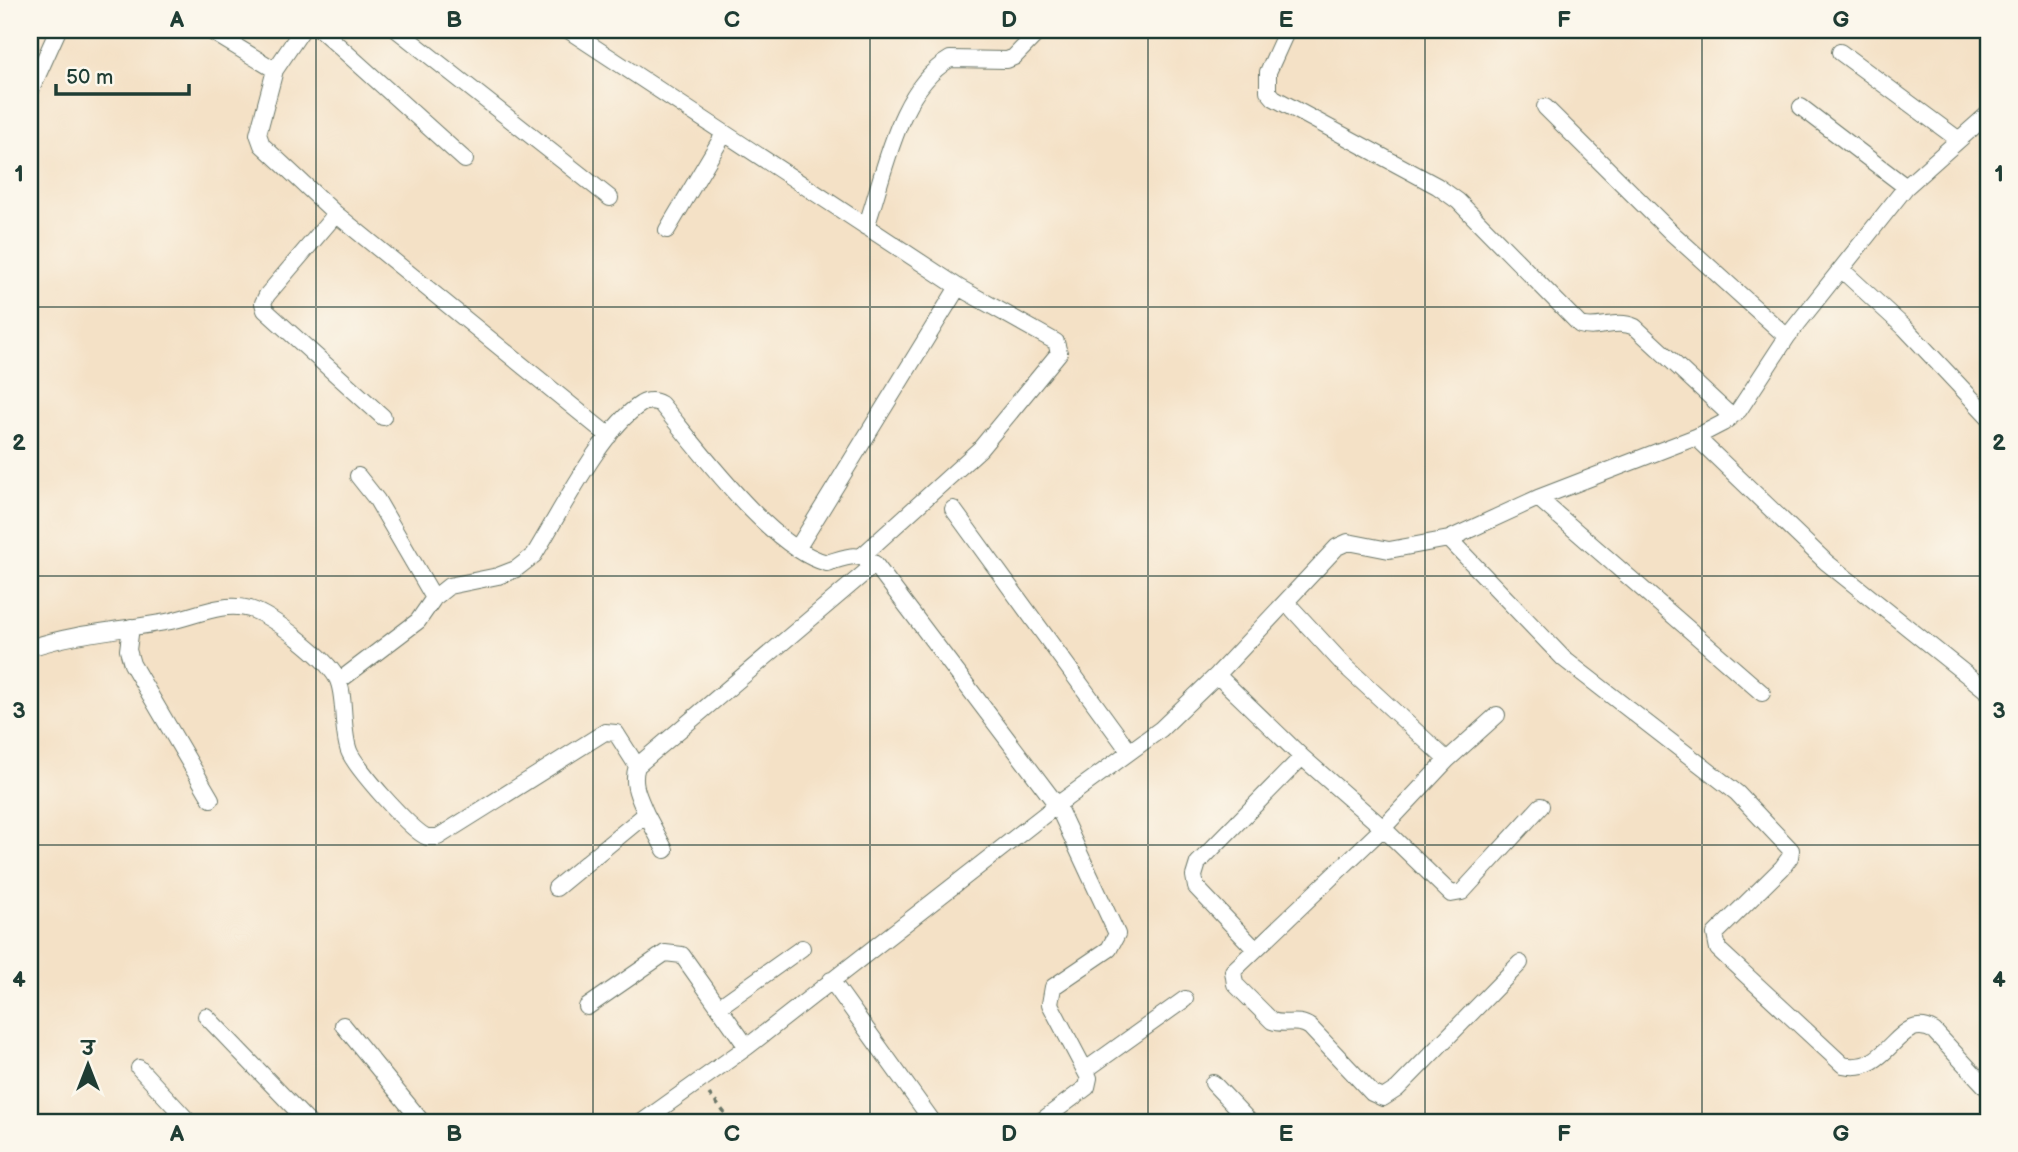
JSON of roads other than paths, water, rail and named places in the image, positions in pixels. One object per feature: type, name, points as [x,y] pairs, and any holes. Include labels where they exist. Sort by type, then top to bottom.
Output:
[{"type":"street","points":[[30,92],[58,30]]},
{"type":"street","points":[[209,30],[275,70]]},
{"type":"street","points":[[302,30],[275,70],[258,134],[262,145],[336,214],[609,436]]},
{"type":"street","points":[[321,30],[465,160]]},
{"type":"street","points":[[397,30],[610,198]]},
{"type":"street","points":[[568,30],[958,288],[1056,342],[1059,353],[980,450],[869,559],[637,766]]},
{"type":"street","points":[[866,227],[903,116],[919,86],[950,59],[1007,60],[1014,57],[1040,30]]},
{"type":"street","points":[[1287,30],[1268,72],[1268,91],[1274,98],[1437,186],[1458,201],[1580,325],[1590,328],[1621,321],[1634,327],[1731,416]]},
{"type":"street","points":[[1840,52],[1959,140]]},
{"type":"street","points":[[1545,107],[1673,234],[1787,337]]},
{"type":"street","points":[[1801,107],[1906,187]]},
{"type":"street","points":[[642,1122],[747,1047],[1057,806],[1161,729],[1337,547],[1348,542],[1389,550],[1449,539],[1538,498],[1696,438],[1731,416],[1787,337],[1906,187],[1988,114]]},
{"type":"street","points":[[667,230],[724,134]]},
{"type":"street","points":[[336,214],[263,303],[265,310],[282,327],[383,417]]},
{"type":"street","points":[[1842,270],[1905,328],[1988,416]]},
{"type":"street","points":[[797,549],[958,288]]},
{"type":"street","points":[[339,681],[418,621],[433,598],[449,586],[516,569],[534,555],[609,436],[642,403],[655,401],[661,404],[755,514],[797,549],[827,563],[852,555],[869,559],[1057,806],[1117,934],[1109,949],[1053,987],[1049,995],[1049,1004],[1087,1069],[1087,1087],[1040,1122]]},
{"type":"street","points":[[1696,438],[1826,562],[1987,691]]},
{"type":"street","points":[[358,476],[377,500],[433,598]]},
{"type":"street","points":[[1538,498],[1762,693]]},
{"type":"street","points":[[953,509],[1129,751]]},
{"type":"street","points":[[1449,539],[1564,659],[1737,793],[1791,850],[1790,857],[1782,868],[1715,934],[1718,949],[1843,1065],[1857,1068],[1868,1066],[1907,1030],[1917,1025],[1926,1026],[1934,1031],[1988,1089]]},
{"type":"street","points":[[1286,602],[1344,665],[1447,760]]},
{"type":"street","points":[[30,648],[167,622],[210,609],[239,607],[253,610],[310,647],[329,665],[339,681],[341,717],[349,752],[362,774],[416,830],[428,837],[438,836],[605,732],[616,733],[637,766],[635,787],[665,850]]},
{"type":"street","points":[[131,627],[128,650],[131,664],[211,799]]},
{"type":"street","points":[[1217,674],[1302,757],[1456,895],[1462,892],[1541,806]]},
{"type":"street","points":[[1497,715],[1447,760],[1383,828],[1254,948],[1233,971],[1235,985],[1272,1021],[1297,1021],[1310,1027],[1372,1093],[1383,1098],[1397,1089],[1520,963]]},
{"type":"street","points":[[1254,948],[1196,887],[1194,876],[1198,863],[1302,757]]},
{"type":"street","points":[[556,888],[646,814]]},
{"type":"street","points":[[719,1007],[802,948]]},
{"type":"street","points":[[587,1007],[665,953],[674,952],[682,955],[747,1047]]},
{"type":"street","points":[[831,980],[933,1122]]},
{"type":"street","points":[[1087,1069],[1185,999]]},
{"type":"street","points":[[206,1016],[308,1122]]},
{"type":"street","points":[[342,1026],[422,1122]]},
{"type":"street","points":[[139,1068],[189,1122]]},
{"type":"street","points":[[1213,1083],[1250,1122]]}]
